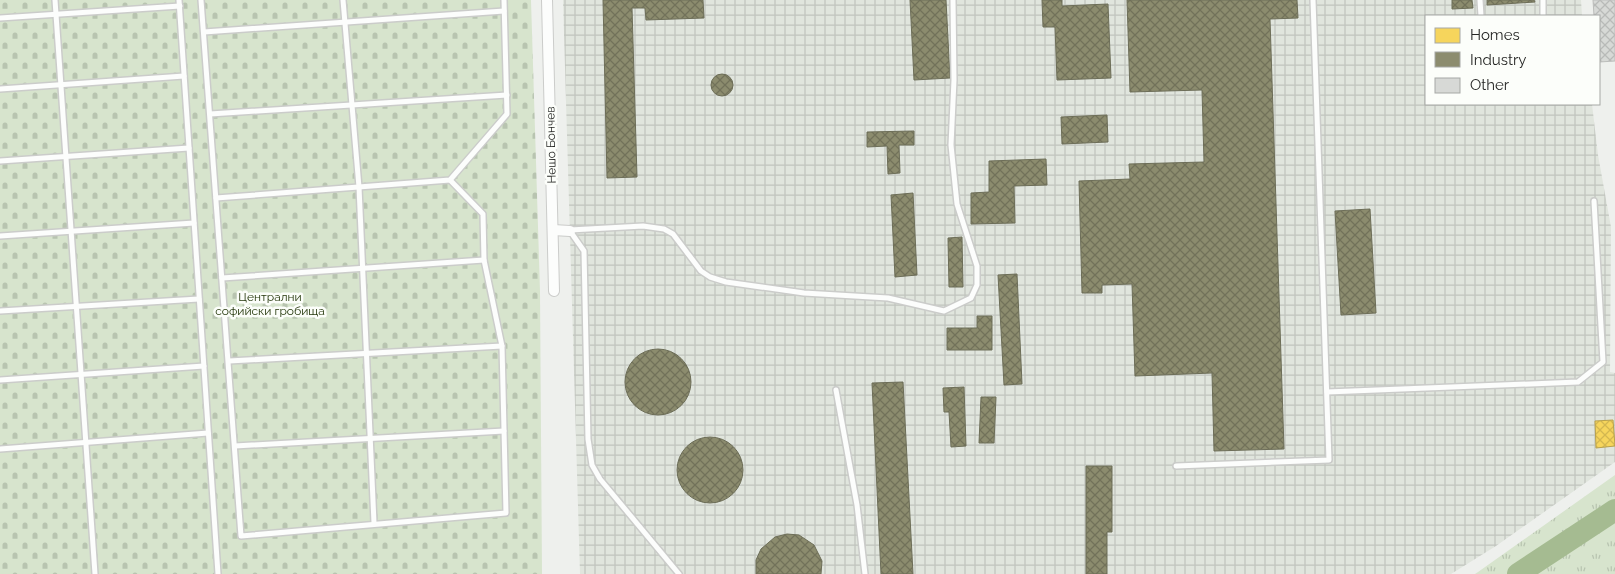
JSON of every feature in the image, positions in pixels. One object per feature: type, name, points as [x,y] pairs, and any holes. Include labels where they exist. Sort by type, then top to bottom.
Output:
[{"type":"street","name":"Нешо Бончев","points":[[547,0],[554,291]]},
{"type":"street","points":[[552,230],[570,230]]},
{"type":"lane","points":[[55,0],[94,574]]},
{"type":"lane","points":[[201,0],[241,536],[506,513],[502,346],[484,260],[483,214],[450,180]]},
{"type":"lane","points":[[344,0],[364,267],[374,523]]},
{"type":"lane","points":[[216,198],[450,180],[507,114],[504,0]]},
{"type":"lane","points":[[570,230],[643,226],[664,229],[673,234],[701,271],[710,277],[726,282],[824,295],[888,298],[944,311],[971,298],[977,285],[977,266],[957,204],[951,144],[954,80],[953,0]]},
{"type":"lane","points":[[1176,466],[1329,460],[1313,0]]},
{"type":"lane","points":[[1480,0],[1481,15]]},
{"type":"lane","points":[[1543,0],[1543,15]]},
{"type":"lane","points":[[0,18],[179,3],[218,574]]},
{"type":"lane","points":[[204,32],[504,11]]},
{"type":"lane","points":[[0,89],[184,76]]},
{"type":"lane","points":[[210,114],[507,95]]},
{"type":"lane","points":[[0,161],[189,148]]},
{"type":"lane","points":[[1327,392],[1578,382],[1603,362],[1594,201]]},
{"type":"lane","points":[[0,236],[194,223]]},
{"type":"lane","points":[[570,230],[584,251],[588,439],[592,466],[600,479],[679,574]]},
{"type":"lane","points":[[222,278],[484,260]]},
{"type":"lane","points":[[0,311],[199,299]]},
{"type":"lane","points":[[228,360],[502,346]]},
{"type":"lane","points":[[0,380],[204,366]]},
{"type":"lane","points":[[836,390],[857,505],[865,574]]},
{"type":"lane","points":[[235,446],[504,430]]},
{"type":"lane","points":[[0,449],[208,433]]},
{"type":"shaded area","points":[[563,0],[1581,0],[1582,15],[1425,15],[1425,105],[1592,105],[1598,155],[1611,227],[1610,372],[1615,373],[1615,462],[1496,546],[1451,574],[580,574]]},
{"type":"green space","name":"Централни софийски гробища","points":[[0,0],[531,0],[540,291],[542,574],[0,574]]},
{"type":"green space","points":[[1615,475],[1615,574],[1475,574],[1478,572]]},
{"type":"building: Homes","points":[[1613,420],[1615,446],[1596,448],[1595,421]]},
{"type":"building: Industry","points":[[603,0],[703,0],[704,18],[646,20],[645,8],[632,8],[637,177],[607,178]]},
{"type":"building: Industry","points":[[910,0],[946,0],[950,78],[914,80]]},
{"type":"building: Industry","points":[[1042,0],[1062,0],[1062,6],[1108,4],[1111,78],[1057,80],[1055,27],[1043,27]]},
{"type":"building: Industry","points":[[1127,0],[1297,0],[1298,18],[1270,19],[1284,449],[1214,451],[1212,373],[1135,376],[1132,284],[1102,285],[1102,293],[1082,293],[1079,181],[1130,179],[1129,164],[1204,162],[1202,90],[1130,92]]},
{"type":"building: Industry","points":[[1452,0],[1472,0],[1473,8],[1452,9]]},
{"type":"building: Industry","points":[[1487,0],[1534,0],[1535,2],[1487,5]]},
{"type":"building: Industry","points":[[722,74],[730,77],[733,85],[730,93],[722,96],[714,93],[711,85],[714,77]]},
{"type":"building: Industry","points":[[1107,115],[1108,142],[1062,144],[1061,117]]},
{"type":"building: Industry","points":[[914,131],[914,145],[899,145],[900,173],[888,174],[887,146],[867,147],[867,132]]},
{"type":"building: Industry","points":[[1046,159],[1047,185],[1014,186],[1015,223],[971,224],[971,193],[989,192],[989,161]]},
{"type":"building: Industry","points":[[913,193],[917,275],[895,277],[891,195]]},
{"type":"building: Industry","points":[[1370,209],[1376,313],[1341,315],[1335,211]]},
{"type":"building: Industry","points":[[962,237],[963,287],[949,287],[948,238]]},
{"type":"building: Industry","points":[[1017,274],[1022,384],[1004,385],[998,275]]},
{"type":"building: Industry","points":[[977,316],[992,316],[992,350],[947,350],[947,328],[977,328]]},
{"type":"building: Industry","points":[[658,349],[671,352],[681,359],[688,369],[691,382],[688,395],[681,405],[671,412],[658,415],[645,412],[635,405],[628,395],[625,382],[628,369],[635,359],[645,352]]},
{"type":"building: Industry","points":[[903,382],[913,574],[881,574],[872,383]]},
{"type":"building: Industry","points":[[964,387],[966,446],[951,447],[949,412],[944,412],[943,388]]},
{"type":"building: Industry","points":[[981,397],[996,397],[994,443],[979,443]]},
{"type":"building: Industry","points":[[710,437],[723,440],[733,447],[740,457],[743,470],[740,483],[733,493],[723,500],[710,503],[697,500],[687,493],[680,483],[677,470],[680,457],[687,447],[697,440]]},
{"type":"building: Industry","points":[[1086,466],[1112,466],[1112,532],[1107,532],[1107,574],[1086,574]]},
{"type":"building: Industry","points":[[787,534],[799,535],[814,545],[822,561],[821,574],[756,574],[756,560],[761,549],[775,537]]},
{"type":"building: Other","points":[[1593,0],[1615,0],[1615,61],[1600,62],[1600,15],[1594,15]]},
{"type":"waterway","points":[[1518,574],[1615,510]]}]
